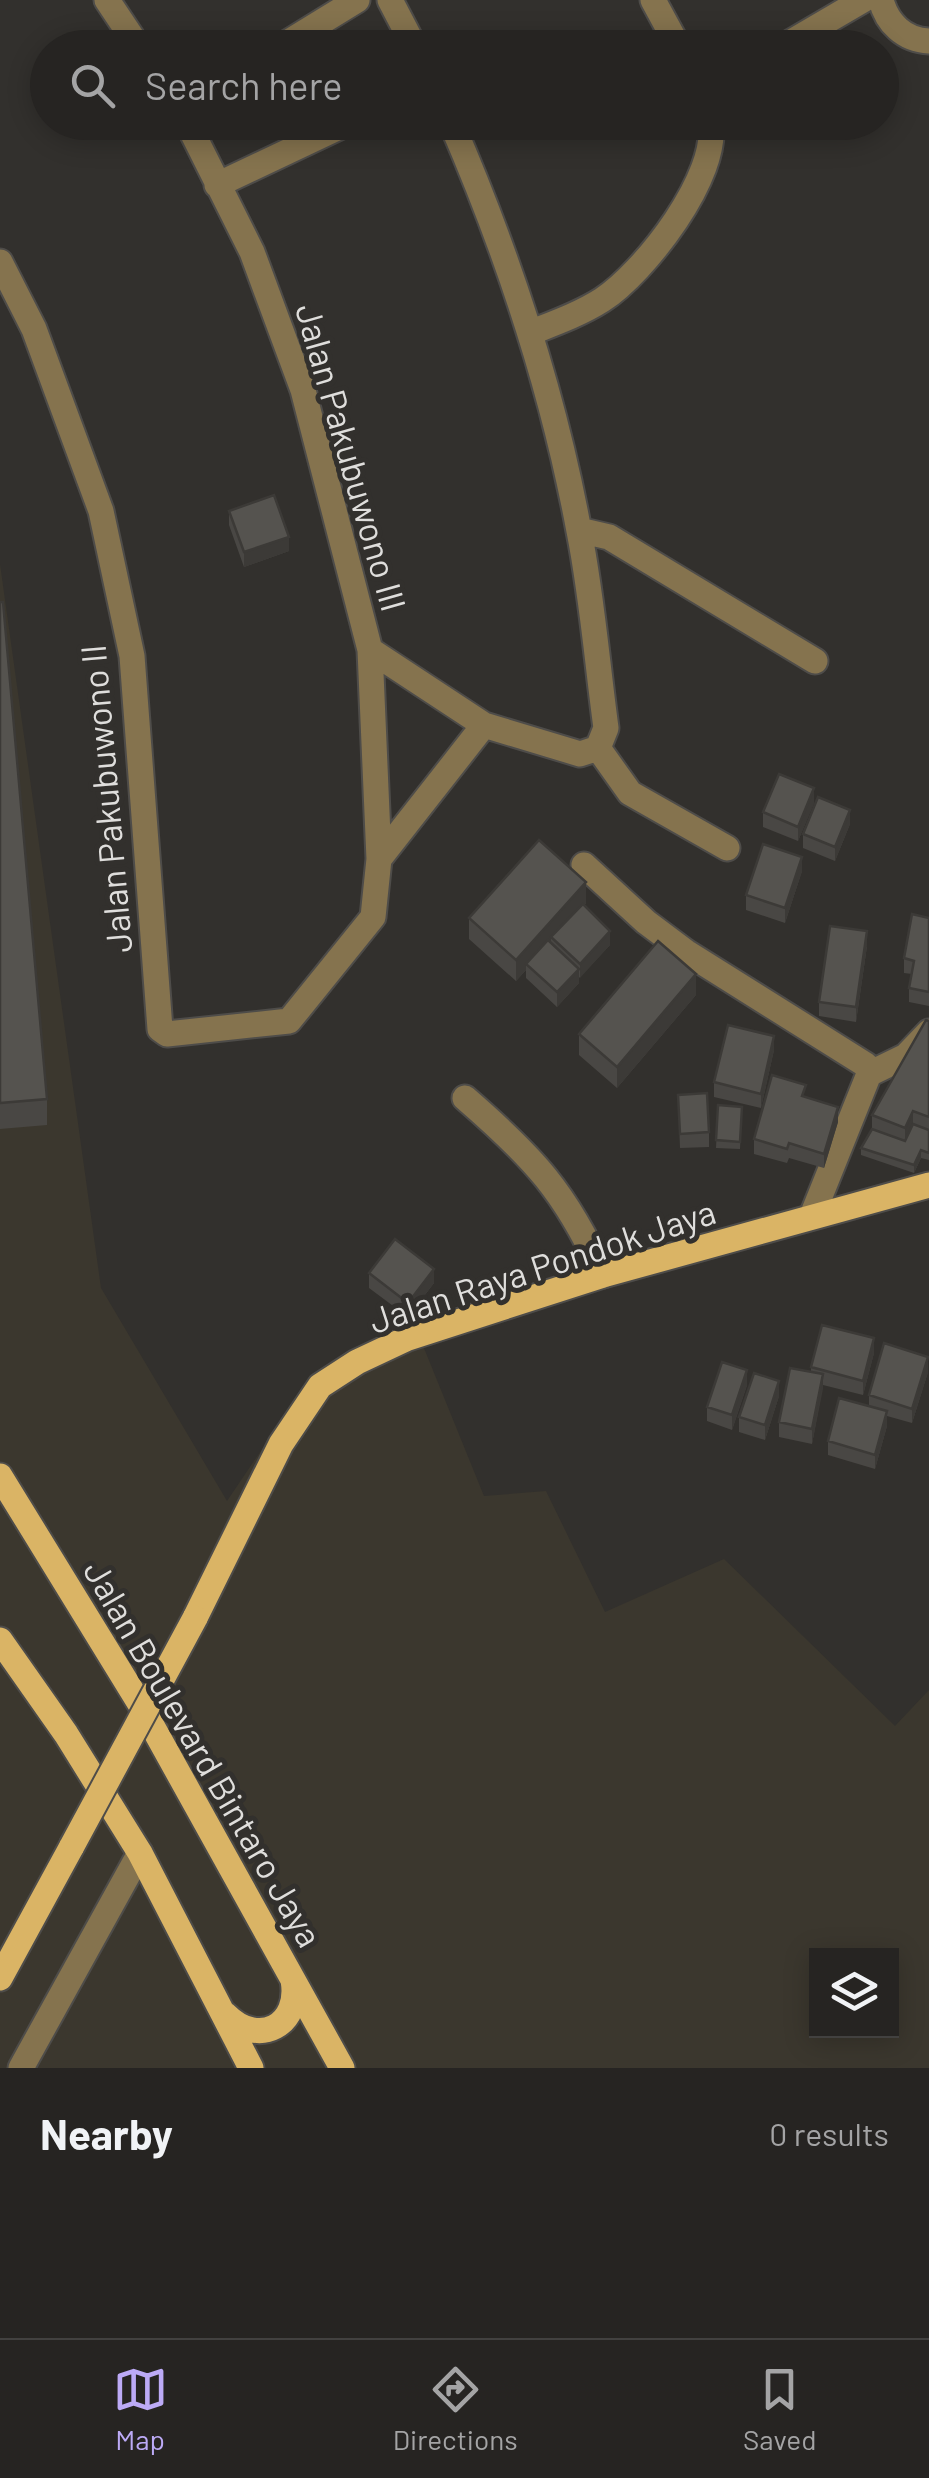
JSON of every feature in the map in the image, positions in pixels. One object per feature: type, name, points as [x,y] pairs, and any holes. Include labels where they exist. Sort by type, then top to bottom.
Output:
[{"type":"main road","name":"Jalan Raya Pondok Jaya","points":[[0,1978],[195,1618],[282,1444],[320,1386],[357,1362],[408,1338],[603,1275],[929,1185]]},
{"type":"main road","name":"Jalan Boulevard Bintaro Jaya","points":[[0,1476],[140,1704],[342,2068]]},
{"type":"main road","points":[[0,1640],[66,1734],[140,1853],[251,2068]]},
{"type":"main road","points":[[226,2016],[254,2031],[275,2027],[290,2011],[293,1980]]},
{"type":"street","points":[[107,0],[127,30]]},
{"type":"street","points":[[308,30],[356,0]]},
{"type":"street","points":[[390,0],[406,30]]},
{"type":"street","points":[[654,0],[670,30]]},
{"type":"street","points":[[811,30],[862,0]]},
{"type":"street","points":[[881,0],[884,14],[898,30]]},
{"type":"street","points":[[899,31],[929,41]]},
{"type":"street","name":"Jalan Pakubuwono III","points":[[196,140],[252,252],[304,390],[370,650],[378,859]]},
{"type":"street","points":[[217,185],[312,140]]},
{"type":"street","points":[[459,140],[532,332],[580,530],[606,728],[598,748],[630,793],[727,848]]},
{"type":"street","points":[[532,332],[602,300],[640,266],[690,198],[710,140]]},
{"type":"street","name":"Jalan Pakubuwono II","points":[[0,262],[34,329],[101,511],[128,638],[160,1029],[168,1034],[294,1018],[373,917],[378,859]]},
{"type":"street","points":[[580,530],[609,537],[815,660]]},
{"type":"street","name":"Jalan Pakubuwono III","points":[[370,650],[484,725],[580,754],[598,748]]},
{"type":"street","points":[[378,859],[484,725]]},
{"type":"street","points":[[584,864],[646,922],[686,952],[866,1065],[869,1074],[812,1216]]},
{"type":"street","points":[[869,1074],[906,1056],[929,1032]]},
{"type":"street","points":[[466,1098],[548,1176],[574,1215],[603,1275]]},
{"type":"street","points":[[21,2068],[140,1853]]},
{"type":"shaded area","points":[[0,564],[101,1288],[227,1501],[287,1412],[413,1321],[484,1496],[546,1491],[605,1612],[724,1559],[895,1726],[929,1690],[929,2068],[0,2068]]},
{"type":"building","points":[[274,495],[289,537],[244,552],[229,511]]},
{"type":"building","points":[[0,602],[47,1099],[0,1103]]},
{"type":"building","points":[[779,774],[814,788],[798,827],[763,812]]},
{"type":"building","points":[[818,797],[850,810],[835,847],[803,834]]},
{"type":"building","points":[[539,840],[586,882],[516,960],[469,918]]},
{"type":"building","points":[[763,844],[802,857],[785,908],[746,895]]},
{"type":"building","points":[[583,904],[610,931],[580,964],[551,937]]},
{"type":"building","points":[[912,914],[929,918],[929,992],[909,988],[914,961],[904,958]]},
{"type":"building","points":[[830,926],[867,931],[856,1007],[819,1002]]},
{"type":"building","points":[[548,940],[579,969],[557,992],[526,964]]},
{"type":"building","points":[[658,941],[696,974],[617,1067],[579,1034]]},
{"type":"building","points":[[926,1020],[929,1117],[913,1111],[905,1128],[872,1115]]},
{"type":"building","points":[[728,1025],[774,1036],[761,1094],[714,1082]]},
{"type":"building","points":[[772,1075],[806,1085],[802,1096],[838,1107],[824,1154],[789,1143],[787,1149],[754,1139]]},
{"type":"building","points":[[707,1093],[709,1132],[680,1134],[678,1095]]},
{"type":"building","points":[[718,1105],[742,1107],[740,1142],[716,1140]]},
{"type":"building","points":[[913,1124],[929,1130],[929,1153],[921,1150],[914,1165],[861,1148],[872,1129],[905,1141]]},
{"type":"building","points":[[395,1239],[434,1269],[408,1303],[369,1273]]},
{"type":"building","points":[[822,1325],[874,1338],[863,1381],[811,1367]]},
{"type":"building","points":[[884,1343],[928,1357],[912,1409],[869,1395]]},
{"type":"building","points":[[722,1362],[747,1370],[732,1415],[707,1407]]},
{"type":"building","points":[[790,1368],[823,1374],[812,1429],[779,1422]]},
{"type":"building","points":[[754,1373],[779,1381],[765,1425],[739,1417]]},
{"type":"building","points":[[839,1398],[887,1411],[875,1455],[828,1441]]}]
